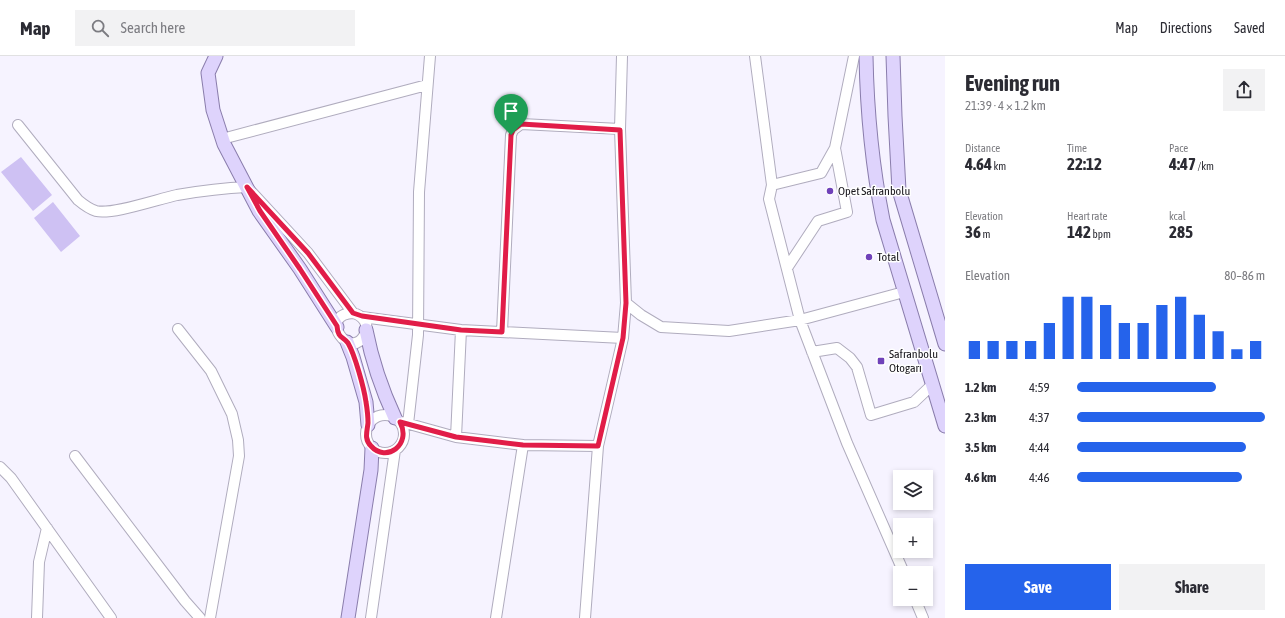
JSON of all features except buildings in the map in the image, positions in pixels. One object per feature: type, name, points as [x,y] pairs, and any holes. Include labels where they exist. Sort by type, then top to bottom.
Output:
[{"type":"main road","points":[[216,56],[208,74],[213,110],[222,138],[260,211],[337,326]]},
{"type":"main road","points":[[866,56],[869,129],[876,185],[883,220],[945,426]]},
{"type":"main road","points":[[893,56],[899,190],[945,344]]},
{"type":"main road","points":[[366,330],[371,355],[386,399],[401,421]]},
{"type":"main road","points":[[347,342],[354,357],[366,402],[368,425]]},
{"type":"main road","points":[[348,618],[371,470],[372,448]]},
{"type":"street","points":[[430,56],[419,192],[418,335],[401,421],[404,434],[400,445],[395,450],[390,452],[383,453],[372,448],[368,443],[366,437],[368,425],[372,420],[383,414],[390,415],[401,421],[456,437],[523,445],[598,446]]},
{"type":"street","points":[[585,618],[598,446],[623,338],[626,303],[620,130],[622,56]]},
{"type":"street","points":[[755,56],[772,184],[769,199],[800,320],[847,443],[901,566]]},
{"type":"street","points":[[772,184],[821,172],[835,148],[854,56]]},
{"type":"street","points":[[222,138],[427,85]]},
{"type":"street","points":[[502,332],[511,135],[513,130],[521,124],[620,130]]},
{"type":"street","points":[[18,125],[78,200],[86,207],[97,211],[110,211],[190,193],[224,188],[247,187],[308,253],[358,315],[365,321],[366,330],[361,339],[347,342],[339,336],[337,326],[340,318],[348,313],[358,315],[417,324],[461,330],[623,338]]},
{"type":"street","points":[[787,268],[818,222],[847,212],[835,148]]},
{"type":"street","points":[[626,303],[641,315],[661,327],[729,331],[800,320],[904,292]]},
{"type":"street","points":[[178,330],[211,371],[232,414],[238,440],[239,456],[210,618],[214,618]]},
{"type":"street","points":[[456,437],[461,330]]},
{"type":"street","points":[[812,352],[837,348],[850,358],[857,367],[872,415],[914,402],[932,384]]},
{"type":"street","points":[[496,618],[523,445]]},
{"type":"street","points":[[371,618],[395,450]]},
{"type":"street","points":[[75,456],[161,570],[200,618]]},
{"type":"street","points":[[0,467],[11,478],[111,618]]},
{"type":"street","points":[[37,618],[39,562],[47,528]]},
{"type":"street","points":[[918,606],[923,618]]},
{"type":"shaded area","points":[[21,157],[52,195],[33,211],[1,172]]},
{"type":"shaded area","points":[[53,202],[80,236],[61,252],[34,218]]},
{"type":"place","name":"Opet Safranbolu","points":[[830,191]]},
{"type":"place","name":"Total","points":[[869,257]]},
{"type":"place","name":"Safranbolu Otogarı","points":[[881,361]]},
{"type":"route","points":[[521,124],[620,130],[626,303],[623,338],[598,446],[523,445],[456,437],[400,422],[403,427],[404,434],[400,445],[395,450],[390,452],[383,453],[377,451],[368,443],[366,437],[368,425],[366,402],[354,357],[347,342],[339,336],[337,326],[260,211],[247,187],[308,253],[353,313],[362,316],[461,330],[502,332],[511,135],[513,130],[521,124]]}]
